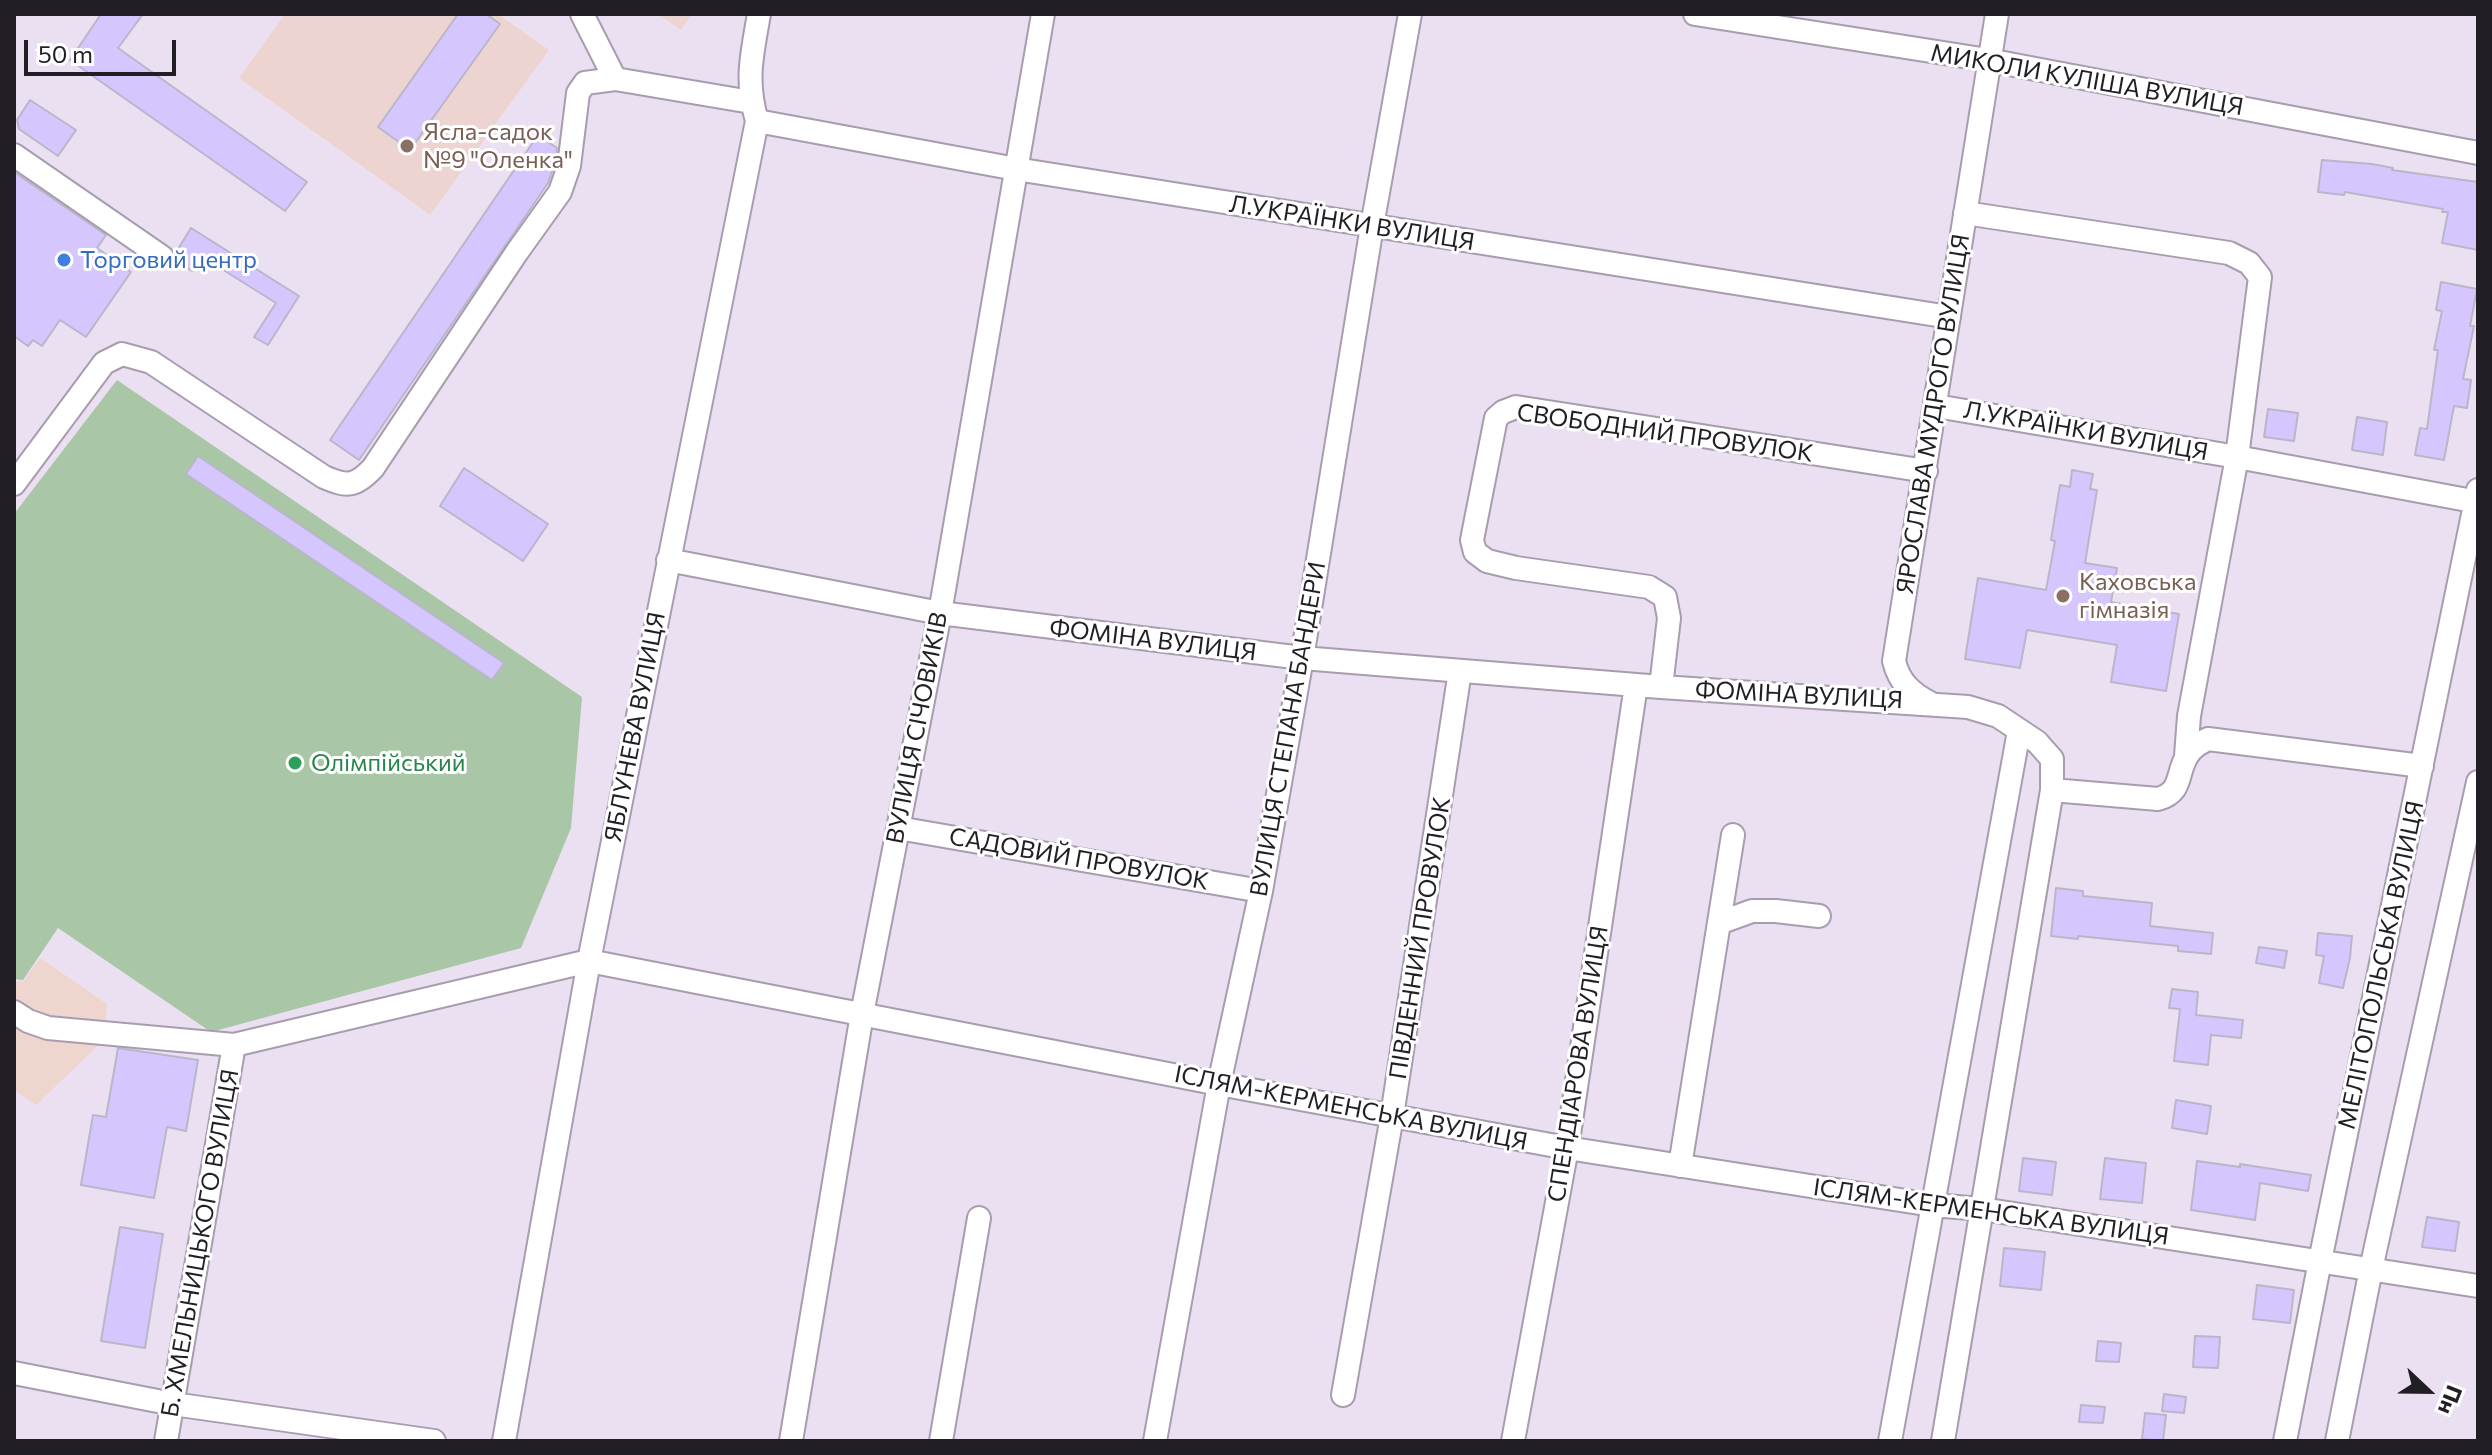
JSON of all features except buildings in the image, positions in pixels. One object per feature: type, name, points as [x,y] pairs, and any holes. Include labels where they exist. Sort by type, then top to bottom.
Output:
[{"type":"street","points":[[14,484],[104,363],[122,354],[151,362],[324,477],[343,485],[361,481],[373,468],[560,192],[569,166],[578,93],[585,83],[615,79],[582,14]]},
{"type":"street","name":"ЯБЛУНЕВА ВУЛИЦЯ","points":[[504,1441],[589,961],[754,111],[748,74],[759,14]]},
{"type":"street","name":"ВУЛИЦЯ СІЧОВИКІВ","points":[[791,1441],[862,1014],[940,613],[1043,14]]},
{"type":"street","name":"ВУЛИЦЯ СТЕПАНА БАНДЕРИ","points":[[1155,1441],[1219,1084],[1261,891],[1410,14]]},
{"type":"street","name":"МИКОЛИ КУЛІША ВУЛИЦЯ","points":[[1695,14],[1988,60],[2478,153]]},
{"type":"street","name":"ЯРОСЛАВА МУДРОГО ВУЛИЦЯ","points":[[1931,703],[1919,698],[1903,684],[1894,661],[1997,14]]},
{"type":"street","name":"Л.УКРАЇНКИ ВУЛИЦЯ","points":[[615,79],[1016,169],[1949,317]]},
{"type":"street","points":[[14,155],[162,257]]},
{"type":"street","name":"Л.УКРАЇНКИ ВУЛИЦЯ","points":[[1965,213],[2229,253],[2249,263],[2260,277],[2237,457],[2189,716],[2186,756]]},
{"type":"street","name":"Л.УКРАЇНКИ ВУЛИЦЯ","points":[[1936,406],[2477,498]]},
{"type":"street","name":"СВОБОДНИЙ ПРОВУЛОК","points":[[1661,687],[1669,618],[1665,597],[1649,587],[1516,568],[1487,561],[1475,552],[1472,540],[1491,438],[1496,418],[1503,412],[1516,407],[1926,471]]},
{"type":"street","name":"МЕЛІТОПОЛЬСЬКА ВУЛИЦЯ","points":[[2285,1441],[2477,498]]},
{"type":"street","name":"ФОМІНА ВУЛИЦЯ","points":[[668,560],[940,613],[1302,658],[1661,687],[1931,703]]},
{"type":"street","name":"ПІВДЕННИЙ ПРОВУЛОК","points":[[1343,1395],[1392,1116],[1460,671]]},
{"type":"street","name":"СПЕНДІАРОВА ВУЛИЦЯ","points":[[1513,1441],[1567,1148],[1636,685]]},
{"type":"street","points":[[1931,703],[1968,707],[1998,716],[2037,742],[2052,759],[2052,790],[1943,1441]]},
{"type":"street","points":[[1890,1441],[2019,731]]},
{"type":"street","points":[[2052,790],[2158,799],[2169,796],[2186,756],[2196,745],[2208,739],[2422,766]]},
{"type":"street","points":[[2337,1441],[2371,1269],[2478,782]]},
{"type":"street","name":"САДОВИЙ ПРОВУЛОК","points":[[898,828],[1261,891]]},
{"type":"street","points":[[1680,1166],[1733,835]]},
{"type":"street","points":[[1719,923],[1752,911],[1819,916]]},
{"type":"street","name":"ІСЛЯМ-КЕРМЕНСЬКА ВУЛИЦЯ","points":[[14,1012],[48,1028],[234,1045],[589,961],[1219,1084],[1567,1148],[2478,1286]]},
{"type":"street","name":"Б. ХМЕЛЬНИЦЬКОГО ВУЛИЦЯ","points":[[166,1441],[234,1045]]},
{"type":"street","points":[[941,1441],[979,1218]]},
{"type":"street","points":[[14,1373],[173,1404],[434,1441]]},
{"type":"shaded area","name":"Ясла-садок №9 \"Оленка\"","points":[[285,14],[498,14],[549,50],[430,215],[239,78]]},
{"type":"shaded area","points":[[658,14],[692,14],[681,30]]},
{"type":"shaded area","points":[[40,958],[107,1004],[104,1040],[36,1105],[14,1090],[14,981],[23,982]]},
{"type":"green space","name":"Олімпійський","points":[[117,380],[582,697],[571,828],[521,948],[211,1032],[58,928],[23,980],[14,979],[14,514]]},
{"type":"place","name":"Ясла-садок №9 \"Оленка\"","points":[[407,146]]},
{"type":"place","name":"Торговий центр","points":[[64,260]]},
{"type":"place","name":"Каховська гімназія","points":[[2063,596]]},
{"type":"place","name":"Олімпійський","points":[[295,763]]}]
